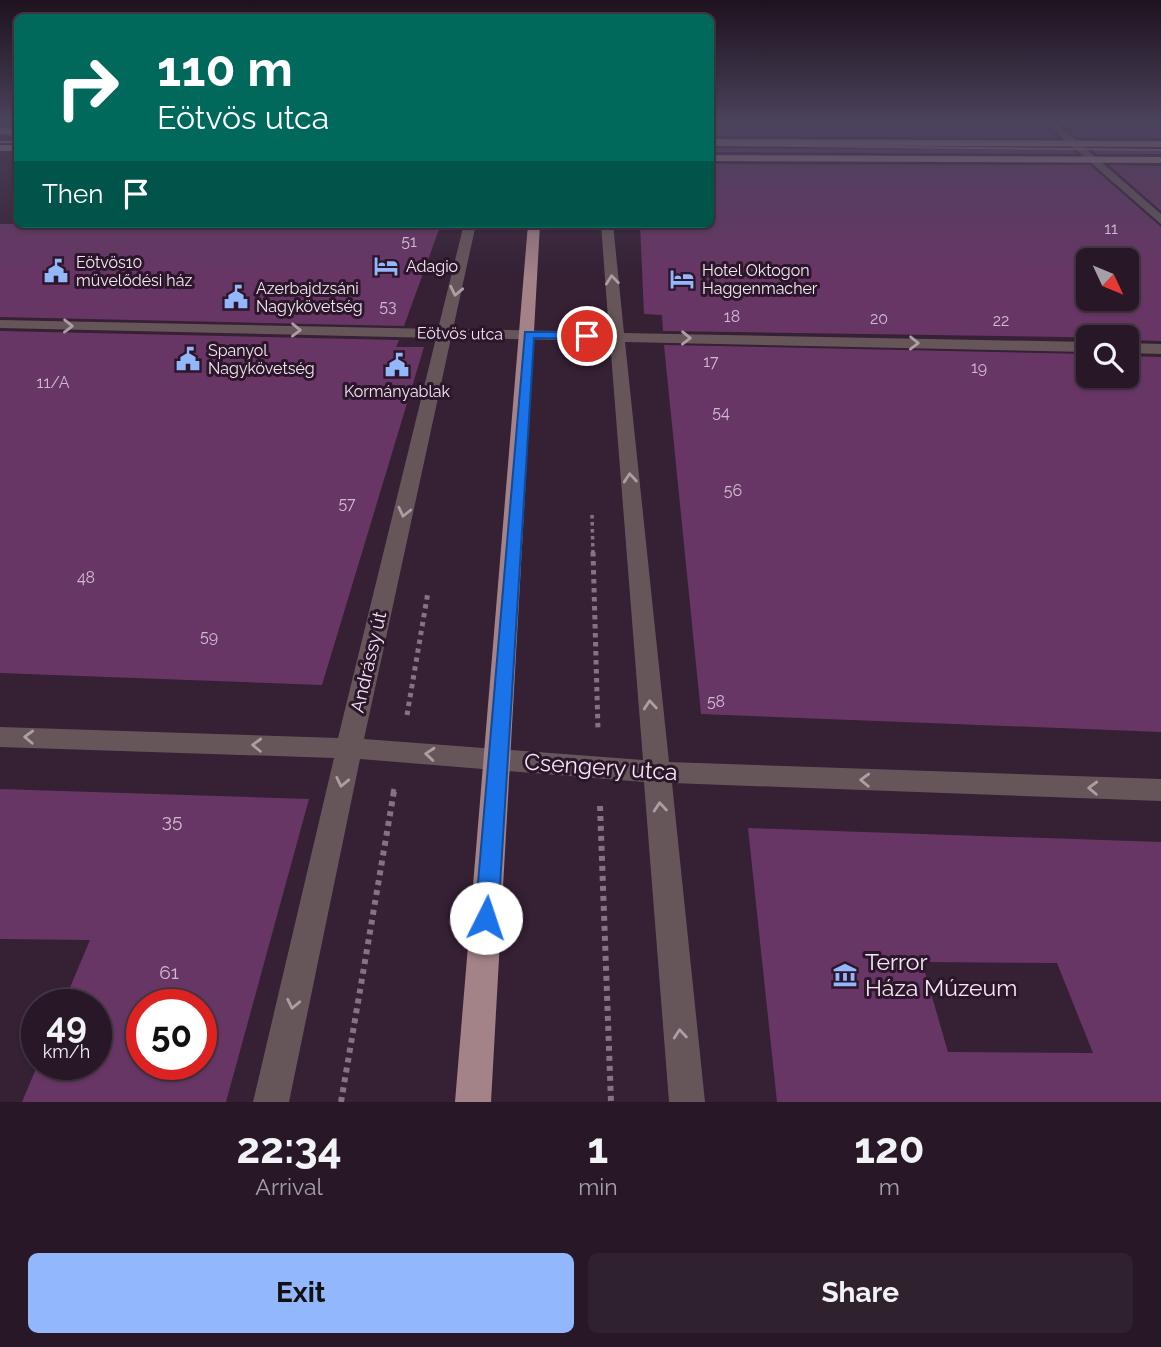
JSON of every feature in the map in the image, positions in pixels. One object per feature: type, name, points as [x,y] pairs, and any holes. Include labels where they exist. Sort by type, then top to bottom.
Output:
[{"type":"main road","points":[[473,1102],[529,334],[534,228]]},
{"type":"street","points":[[1106,172],[1161,220]]},
{"type":"street","name":"Andrássy út","points":[[271,1102],[349,747],[469,228]]},
{"type":"street","points":[[607,228],[687,1102]]},
{"type":"street","name":"Eötvös utca","points":[[0,324],[1076,347]]},
{"type":"street","points":[[1139,348],[1161,349]]},
{"type":"street","name":"Csengery utca","points":[[0,737],[349,747],[656,772],[1161,790]]},
{"type":"path","points":[[592,503],[611,1102]]},
{"type":"building","points":[[714,172],[1099,172],[1161,227],[1161,341],[1139,340],[1139,325],[1076,325],[1076,337],[663,331],[662,315],[644,314],[640,228],[714,228]]},
{"type":"building","points":[[1117,172],[1161,172],[1161,211]]},
{"type":"building","points":[[0,224],[14,224],[14,228],[440,228],[404,326],[0,317]]},
{"type":"building","points":[[0,331],[399,340],[396,347],[424,347],[322,685],[0,673]]},
{"type":"building","points":[[664,345],[1076,354],[1076,388],[1139,388],[1139,356],[1161,357],[1161,732],[701,714]]},
{"type":"building","points":[[0,789],[309,799],[226,1102],[22,1102],[31,1080],[112,1080],[112,989],[69,989],[90,940],[0,939]]},
{"type":"building","name":"Terror Háza Múzeum","points":[[748,828],[1161,842],[1161,1102],[777,1102]],"holes":[[[922,962],[1057,963],[1093,1053],[948,1052]]]},
{"type":"place","name":"Adagio","points":[[386,266]]},
{"type":"place","name":"Eötvös10 művelődési ház","points":[[56,271]]},
{"type":"place","name":"Hotel Oktogon Haggenmacher","points":[[682,279]]},
{"type":"place","name":"Azerbajdzsáni Nagykövetség","points":[[236,297]]},
{"type":"place","name":"Spanyol Nagykövetség","points":[[188,359]]},
{"type":"place","name":"Kormányablak","points":[[397,365]]},
{"type":"place","name":"Terror Háza Múzeum","points":[[845,975]]},
{"type":"route","points":[[486,918],[529,334],[587,336]]}]
